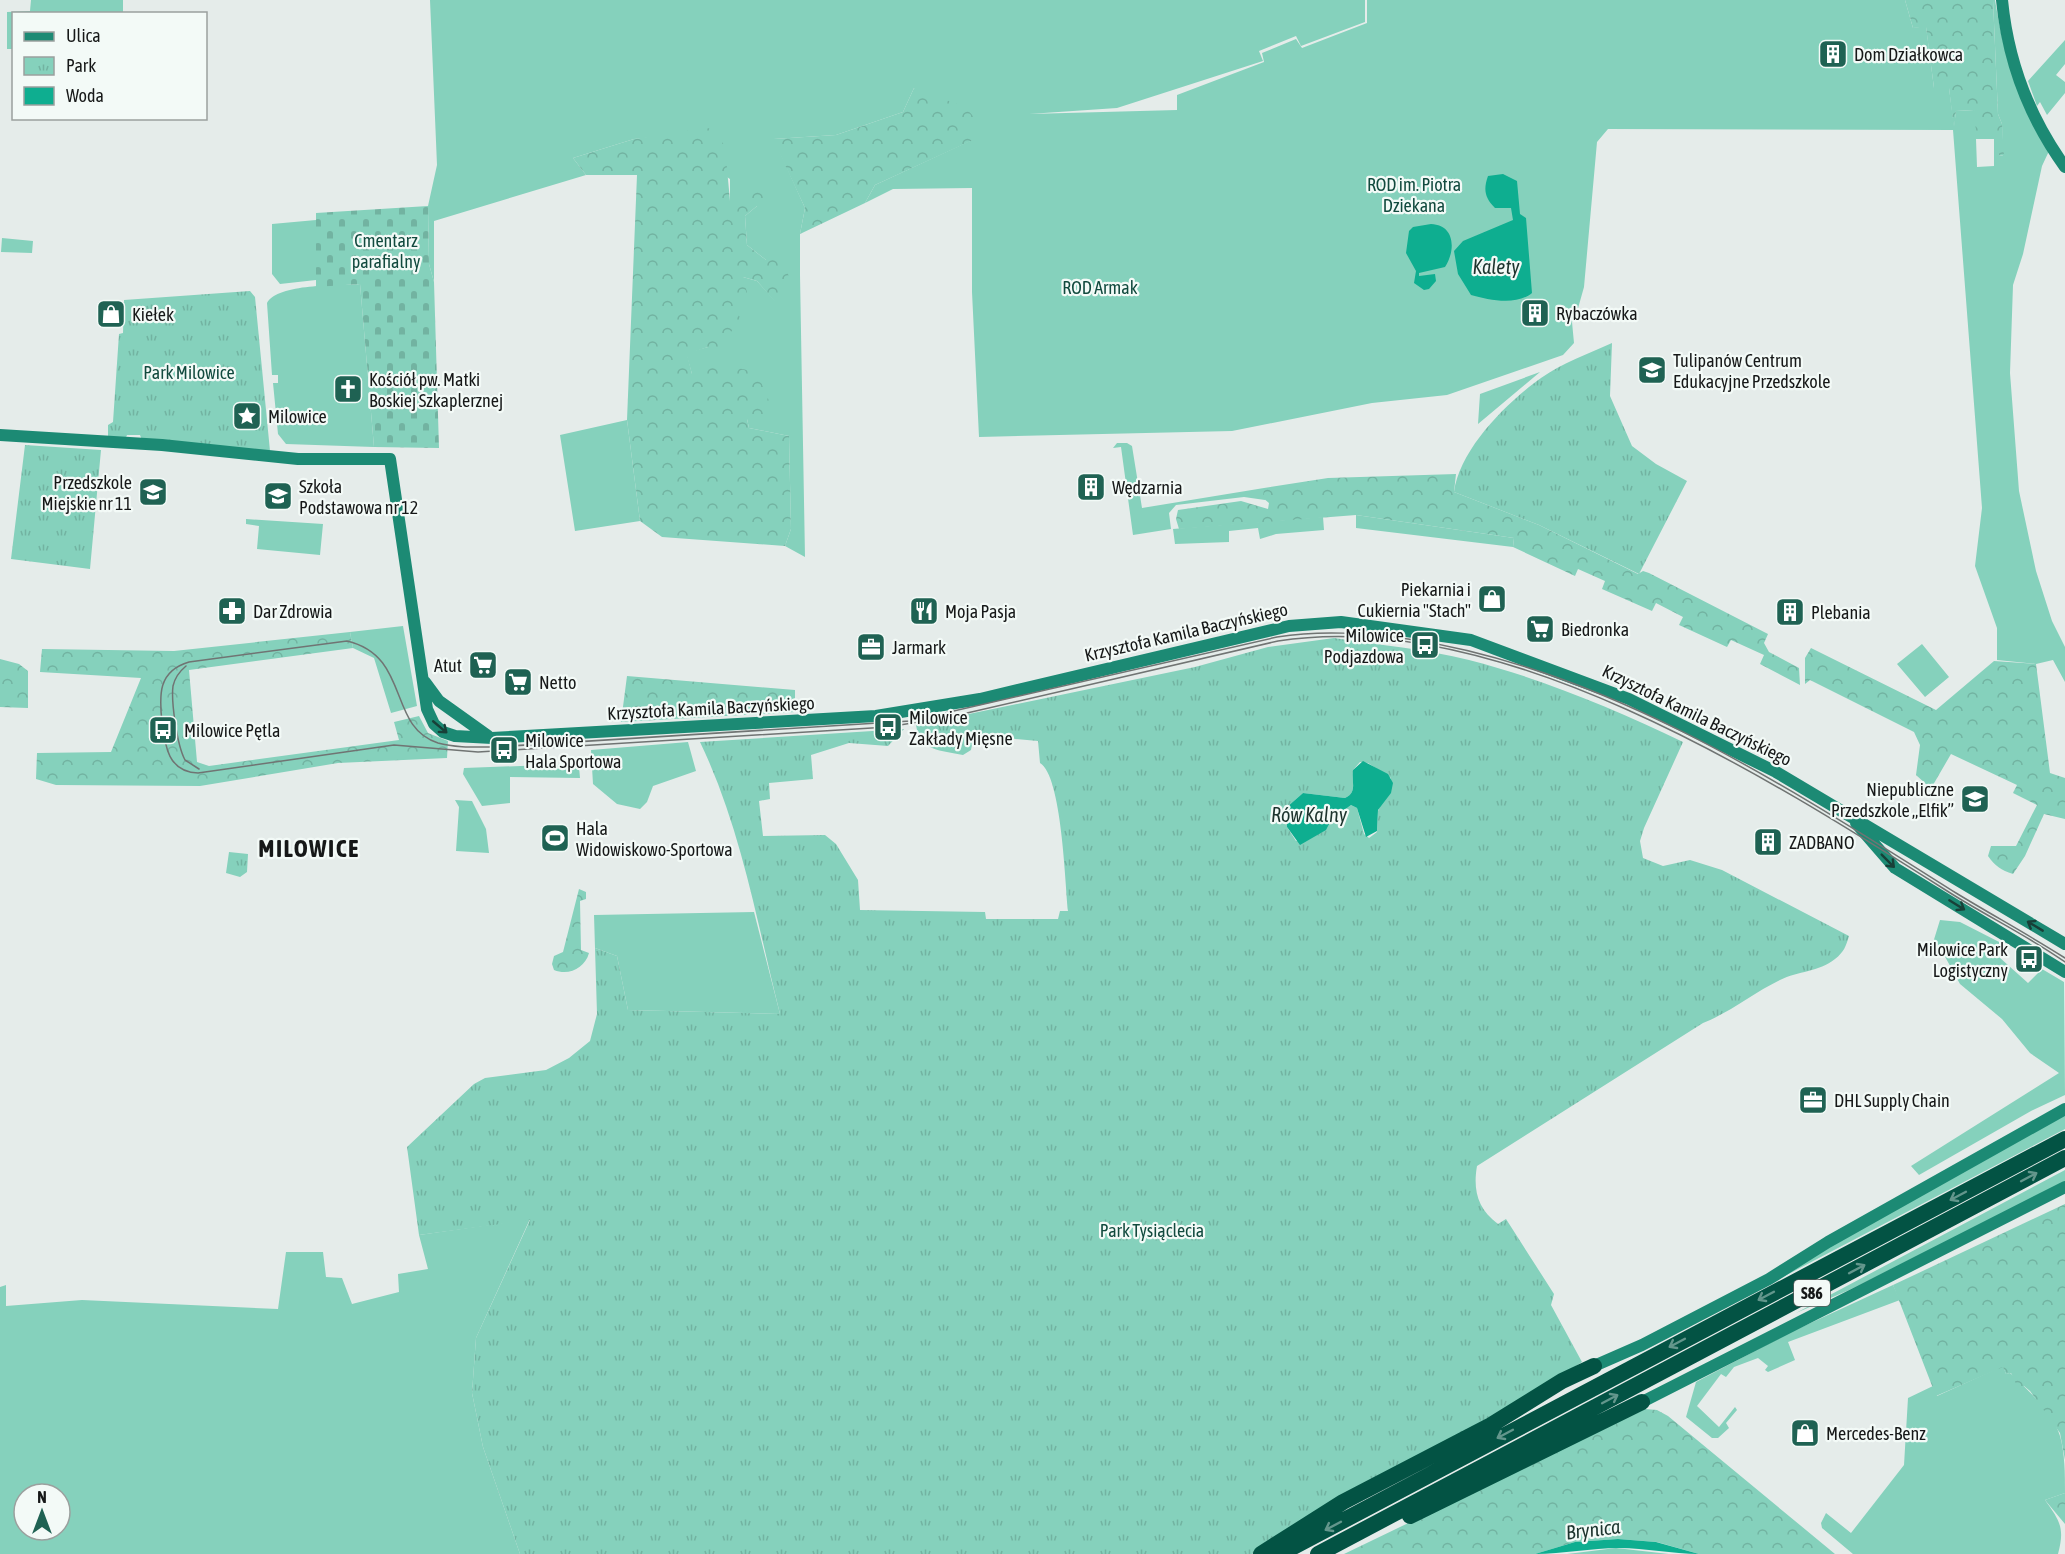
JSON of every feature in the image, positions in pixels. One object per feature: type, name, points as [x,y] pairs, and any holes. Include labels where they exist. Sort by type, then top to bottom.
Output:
[{"type":"highway","name":"S86","points":[[1280,1554],[2065,1139]]},
{"type":"highway","name":"S86","points":[[1318,1554],[2065,1158]]},
{"type":"highway","points":[[1261,1554],[1343,1502],[1481,1431],[1594,1366]]},
{"type":"highway","points":[[1342,1541],[1420,1512],[1642,1402]]},
{"type":"street","points":[[2002,0],[2010,50],[2022,89],[2042,130],[2065,168]]},
{"type":"street","name":"Krzysztofa Kamila Baczyńskiego","points":[[0,435],[150,445],[298,459],[390,459],[427,709],[434,724],[443,732],[455,736],[492,738],[901,713],[980,699],[1289,626],[1329,621],[1471,640],[1493,646],[1629,699],[1776,772],[2065,944]]},
{"type":"street","name":"Krzysztofa Kamila Baczyńskiego","points":[[423,678],[439,701],[476,730],[492,738]]},
{"type":"street","name":"Krzysztofa Kamila Baczyńskiego","points":[[1852,817],[1895,868],[2065,972]]},
{"type":"street","points":[[1594,1366],[1642,1345],[1769,1279],[1828,1242],[2065,1109]]},
{"type":"street","points":[[1642,1402],[2065,1187]]},
{"type":"green space","points":[[31,0],[123,0],[123,12],[12,12],[12,49],[7,49],[7,12],[30,11]]},
{"type":"green space","points":[[430,0],[1365,0],[1365,22],[1301,46],[1296,36],[1259,51],[1263,61],[1117,108],[1029,114],[1177,110],[1177,95],[1264,62],[1262,53],[1296,39],[1302,48],[1367,23],[1367,0],[1905,0],[1913,28],[1926,26],[1934,88],[1949,88],[1954,126],[1956,111],[1974,110],[1999,133],[1999,155],[2003,156],[2002,124],[1998,114],[1993,0],[1995,0],[2003,42],[2020,96],[2049,151],[2042,166],[2023,254],[2013,285],[2010,373],[2019,491],[2036,571],[2052,621],[2065,647],[2065,682],[2053,660],[2036,664],[1997,660],[1997,628],[1975,566],[1982,508],[1953,130],[1608,129],[1597,142],[1584,287],[1575,319],[1572,322],[1574,343],[1563,355],[1447,395],[1372,403],[1232,431],[979,437],[972,292],[972,188],[893,189],[865,203],[875,185],[972,140],[914,88],[903,112],[836,135],[774,139],[805,208],[800,234],[800,275],[805,557],[785,546],[791,529],[789,436],[749,428],[747,419],[692,374],[686,353],[708,347],[732,305],[743,277],[757,281],[776,302],[766,260],[747,245],[745,216],[757,206],[730,202],[730,179],[665,136],[634,139],[573,158],[586,175],[434,221],[434,282],[429,264],[428,206],[437,165]],"holes":[[[1976,139],[1994,139],[1994,166],[1977,167]]]},
{"type":"green space","points":[[1905,0],[1993,0],[1998,114],[2002,124],[2004,156],[1999,155],[1998,133],[1976,132],[1974,110],[1956,111],[1954,130],[1949,88],[1934,88],[1926,27],[1913,28]]},
{"type":"green space","points":[[2065,40],[2065,64],[2056,75],[2065,82],[2065,93],[2047,115],[2040,102],[2037,106],[2028,81]]},
{"type":"green space","points":[[914,88],[965,107],[973,116],[973,140],[875,185],[865,203],[800,234],[805,208],[773,139],[836,135],[903,112]]},
{"type":"green space","points":[[706,128],[715,129],[725,147],[730,201],[741,190],[759,186],[770,202],[757,206],[745,216],[747,245],[766,260],[781,253],[789,277],[776,303],[757,281],[743,277],[750,304],[733,306],[741,319],[717,350],[708,347],[687,354],[692,374],[718,364],[757,372],[769,401],[764,414],[747,419],[749,428],[789,436],[791,529],[785,546],[662,537],[640,521],[627,420],[637,175],[586,175],[573,158],[634,139]]},
{"type":"green space","name":"Cmentarz parafialny","points":[[428,206],[429,264],[434,282],[439,448],[374,447],[360,284],[316,287],[316,213]]},
{"type":"green space","points":[[316,220],[316,280],[280,284],[272,274],[272,224]]},
{"type":"green space","points":[[2,238],[33,241],[32,253],[1,252]]},
{"type":"green space","points":[[360,284],[374,447],[286,444],[278,434],[273,383],[278,383],[278,375],[272,375],[267,303],[283,292],[295,289]]},
{"type":"green space","name":"Park Milowice","points":[[250,291],[255,297],[270,451],[142,440],[140,435],[127,435],[125,440],[108,436],[108,425],[113,422],[119,334],[123,333],[124,300]]},
{"type":"green space","points":[[1612,343],[1610,396],[1632,446],[1656,464],[1687,481],[1639,574],[1539,525],[1454,492],[1465,460],[1475,444],[1513,400],[1527,388],[1566,363]]},
{"type":"green space","points":[[1540,372],[1478,424],[1480,394]]},
{"type":"green space","points":[[627,420],[640,521],[575,531],[560,435]]},
{"type":"green space","points":[[1117,443],[1127,443],[1132,446],[1142,508],[1264,488],[1265,500],[1244,497],[1176,505],[1169,513],[1171,529],[1133,535],[1121,447],[1113,448]]},
{"type":"green space","points":[[25,445],[101,450],[90,569],[11,559]]},
{"type":"green space","points":[[1456,474],[1454,492],[1539,525],[1638,574],[1643,571],[1649,573],[1768,634],[1764,643],[1769,652],[1799,668],[1800,685],[1760,664],[1764,655],[1731,640],[1727,647],[1679,625],[1683,617],[1656,603],[1652,611],[1602,589],[1605,581],[1578,569],[1575,576],[1513,547],[1514,538],[1356,515],[1179,529],[1176,519],[1178,510],[1241,501],[1268,509],[1269,503],[1263,498],[1264,488],[1328,478]]},
{"type":"green space","points":[[1356,515],[1514,538],[1513,547],[1356,528]]},
{"type":"green space","points":[[1323,517],[1324,530],[1276,534],[1260,539],[1258,528],[1229,531],[1229,542],[1175,544],[1173,529]]},
{"type":"green space","points":[[246,519],[323,524],[320,555],[257,549],[259,526],[246,524]]},
{"type":"green space","points":[[403,626],[417,706],[391,713],[374,658],[353,648],[350,632]]},
{"type":"green space","points":[[350,632],[353,648],[189,670],[197,762],[209,766],[399,740],[394,722],[419,716],[428,733],[448,741],[447,758],[338,763],[200,786],[56,785],[36,779],[37,753],[111,752],[141,678],[40,672],[42,649],[174,651]]},
{"type":"green space","name":"Park Tysiąclecia","points":[[1334,638],[1453,656],[1551,686],[1683,742],[1644,828],[1640,841],[1643,858],[1663,866],[1690,860],[1722,870],[1849,936],[1843,951],[1829,963],[1780,980],[1703,1023],[1477,1166],[1476,1191],[1481,1205],[1498,1224],[1506,1219],[1554,1294],[1551,1305],[1582,1362],[1554,1381],[1347,1497],[1252,1554],[520,1554],[483,1447],[472,1393],[476,1338],[530,1220],[419,1235],[407,1147],[474,1084],[485,1078],[546,1070],[569,1058],[590,1041],[597,1014],[595,948],[617,956],[628,1010],[780,1014],[737,841],[727,808],[700,742],[904,729],[888,746],[849,743],[811,755],[813,779],[769,783],[770,799],[759,801],[763,836],[825,835],[836,844],[858,880],[860,910],[985,912],[986,919],[1058,919],[1060,911],[1068,911],[1061,831],[1053,788],[1047,772],[1040,763],[1038,741],[974,735],[971,750],[963,755],[927,745],[918,734],[916,725],[1195,667],[1268,647]],"holes":[[[1360,762],[1368,763],[1391,778],[1378,811],[1377,832],[1369,838],[1364,834],[1357,808],[1351,805],[1331,820],[1322,832],[1296,841],[1287,827],[1287,807],[1303,793],[1345,798],[1349,796],[1353,789],[1353,770]]]},
{"type":"green space","points":[[1922,644],[1949,677],[1925,697],[1897,664]]},
{"type":"green space","points":[[1811,648],[1936,710],[1994,661],[2036,664],[2050,773],[2065,778],[2065,819],[2044,814],[2025,856],[2013,874],[1999,867],[1988,856],[1991,846],[2016,846],[2037,805],[2013,793],[2017,785],[1951,754],[1933,785],[1927,785],[1916,775],[1920,745],[1914,732],[1810,680],[1805,684],[1805,658]]},
{"type":"green space","points":[[0,659],[19,664],[28,671],[28,708],[0,707]]},
{"type":"green space","points":[[627,676],[795,690],[795,712],[621,722]]},
{"type":"green space","points":[[688,742],[696,771],[653,786],[647,802],[640,809],[617,804],[593,784],[591,750]]},
{"type":"green space","points":[[573,764],[579,767],[580,778],[510,777],[510,803],[482,806],[463,774],[464,768]]},
{"type":"green space","points":[[455,800],[472,801],[486,829],[489,853],[456,851],[459,807]]},
{"type":"green space","points":[[229,852],[248,854],[247,872],[240,877],[226,873]]},
{"type":"green space","points":[[579,889],[586,892],[586,899],[580,901],[581,950],[589,953],[580,967],[560,972],[554,970],[552,964],[554,956],[563,952]]},
{"type":"green space","points":[[754,912],[780,1014],[628,1010],[617,956],[595,948],[594,915]]},
{"type":"green space","points":[[1940,920],[1960,922],[2007,946],[1999,957],[2028,983],[2042,969],[2064,982],[2065,1095],[2031,1111],[1919,1175],[1911,1166],[2059,1073],[2030,1053],[2002,1019],[1960,984],[1943,953],[1932,946]]},
{"type":"green space","points":[[2065,1115],[2065,1129],[1777,1280],[1809,1258]]},
{"type":"green space","points":[[2065,1170],[2065,1183],[1849,1290],[1796,1313]]},
{"type":"green space","points":[[2065,1204],[2065,1460],[2060,1433],[2030,1391],[2024,1386],[2017,1386],[2011,1373],[2006,1374],[2003,1367],[1936,1396],[1893,1285]]},
{"type":"green space","points":[[530,1219],[476,1338],[472,1393],[483,1447],[520,1554],[0,1554],[0,1287],[6,1285],[6,1306],[82,1300],[278,1309],[286,1252],[323,1252],[326,1277],[342,1278],[352,1304],[399,1292],[398,1274],[428,1269],[419,1235]]},
{"type":"green space","points":[[1893,1285],[1900,1300],[1788,1342],[1795,1360],[1768,1372],[1765,1370],[1768,1366],[1758,1358],[1734,1367],[1726,1377],[1721,1374],[1697,1406],[1719,1427],[1735,1407],[1737,1410],[1726,1423],[1729,1428],[1718,1438],[1712,1438],[1686,1417],[1696,1382],[1791,1332]]},
{"type":"green space","points":[[2003,1366],[2006,1374],[2010,1373],[2046,1410],[2060,1436],[2064,1457],[2065,1493],[2045,1500],[2060,1525],[2061,1538],[2058,1554],[1853,1554],[1822,1528],[1821,1523],[1826,1513],[1851,1533],[1904,1465],[1908,1398],[1933,1386],[1937,1396]]},
{"type":"green space","points":[[1645,1409],[1657,1410],[1668,1416],[1835,1554],[1699,1554],[1657,1542],[1618,1539],[1575,1542],[1535,1554],[1344,1554]]},
{"type":"green space","points":[[2065,1493],[2065,1524],[2045,1500]]},
{"type":"green space","points":[[1616,1548],[1669,1554],[1567,1554]]},
{"type":"water","name":"Kalety","points":[[1503,174],[1517,181],[1520,214],[1526,218],[1532,293],[1510,301],[1471,295],[1458,274],[1454,251],[1463,241],[1513,220],[1511,208],[1495,208],[1486,194],[1488,176]]},
{"type":"water","points":[[1431,224],[1445,229],[1452,246],[1445,267],[1419,273],[1419,276],[1435,274],[1436,281],[1429,289],[1424,290],[1414,283],[1416,271],[1406,253],[1409,231],[1413,227]]},
{"type":"water","name":"Rów Kalny","points":[[1363,761],[1388,774],[1393,783],[1391,793],[1378,810],[1377,831],[1366,837],[1357,808],[1351,805],[1331,820],[1326,830],[1300,845],[1287,827],[1287,807],[1303,793],[1345,798],[1349,796],[1353,789],[1353,770]]},
{"type":"water","points":[[1618,1539],[1656,1542],[1699,1554],[1619,1548],[1535,1554],[1575,1542]]},
{"type":"tram line","points":[[2065,958],[1828,813],[1694,738],[1625,705],[1554,676],[1482,654],[1408,639],[1343,633],[1277,637],[910,721],[494,747],[445,745],[422,735],[411,722],[381,661],[367,649],[347,641],[189,662],[171,671],[161,694],[163,731],[170,756],[180,768],[198,773],[394,745],[478,752],[888,727],[954,716],[1278,641],[1362,637],[1450,649],[1538,674],[1627,709],[1713,752],[1796,798],[2065,962]]},
{"type":"tram line","points":[[186,666],[178,674],[173,686],[174,712],[179,744],[185,760],[199,769]]},
{"type":"place","name":"Dom Działkowca","points":[[1833,54]]},
{"type":"place","name":"Rybaczówka","points":[[1535,313]]},
{"type":"place","name":"Kiełek","points":[[111,314]]},
{"type":"place","name":"Tulipanów Centrum Edukacyjne Przedszkole","points":[[1652,370]]},
{"type":"place","name":"Kościół pw. Matki Boskiej Szkaplerznej","points":[[348,389]]},
{"type":"place","name":"Milowice","points":[[247,416]]},
{"type":"place","name":"Wędzarnia","points":[[1091,487]]},
{"type":"place","name":"Przedszkole Miejskie nr 11","points":[[153,492]]},
{"type":"place","name":"Szkoła Podstawowa nr 12","points":[[278,496]]},
{"type":"place","name":"Piekarnia i Cukiernia \"Stach\"","points":[[1492,599]]},
{"type":"place","name":"Dar Zdrowia","points":[[232,611]]},
{"type":"place","name":"Moja Pasja","points":[[924,611]]},
{"type":"place","name":"Plebania","points":[[1790,612]]},
{"type":"place","name":"Biedronka","points":[[1540,629]]},
{"type":"place","name":"Milowice Podjazdowa","points":[[1425,645]]},
{"type":"place","name":"Jarmark","points":[[871,647]]},
{"type":"place","name":"Atut","points":[[483,665]]},
{"type":"place","name":"Netto","points":[[518,682]]},
{"type":"place","name":"Milowice Zakłady Mięsne","points":[[888,727]]},
{"type":"place","name":"Milowice Pętla","points":[[163,730]]},
{"type":"place","name":"Milowice Hala Sportowa","points":[[504,750]]},
{"type":"place","name":"Niepubliczne Przedszkole „Elfik”","points":[[1975,799]]},
{"type":"place","name":"Hala Widowiskowo-Sportowa","points":[[555,838]]},
{"type":"place","name":"ZADBANO","points":[[1768,842]]},
{"type":"place","name":"Milowice Park Logistyczny","points":[[2029,959]]},
{"type":"place","name":"DHL Supply Chain","points":[[1813,1100]]},
{"type":"place","name":"Mercedes-Benz","points":[[1805,1433]]},
{"type":"district","name":"MILOWICE","points":[[309,848]]},
{"type":"park label","name":"ROD im. Piotra Dziekana","points":[[1414,194]]},
{"type":"park label","name":"ROD Armak","points":[[1100,287]]},
{"type":"water label","name":"Brynica","points":[[1593,1529]]}]
